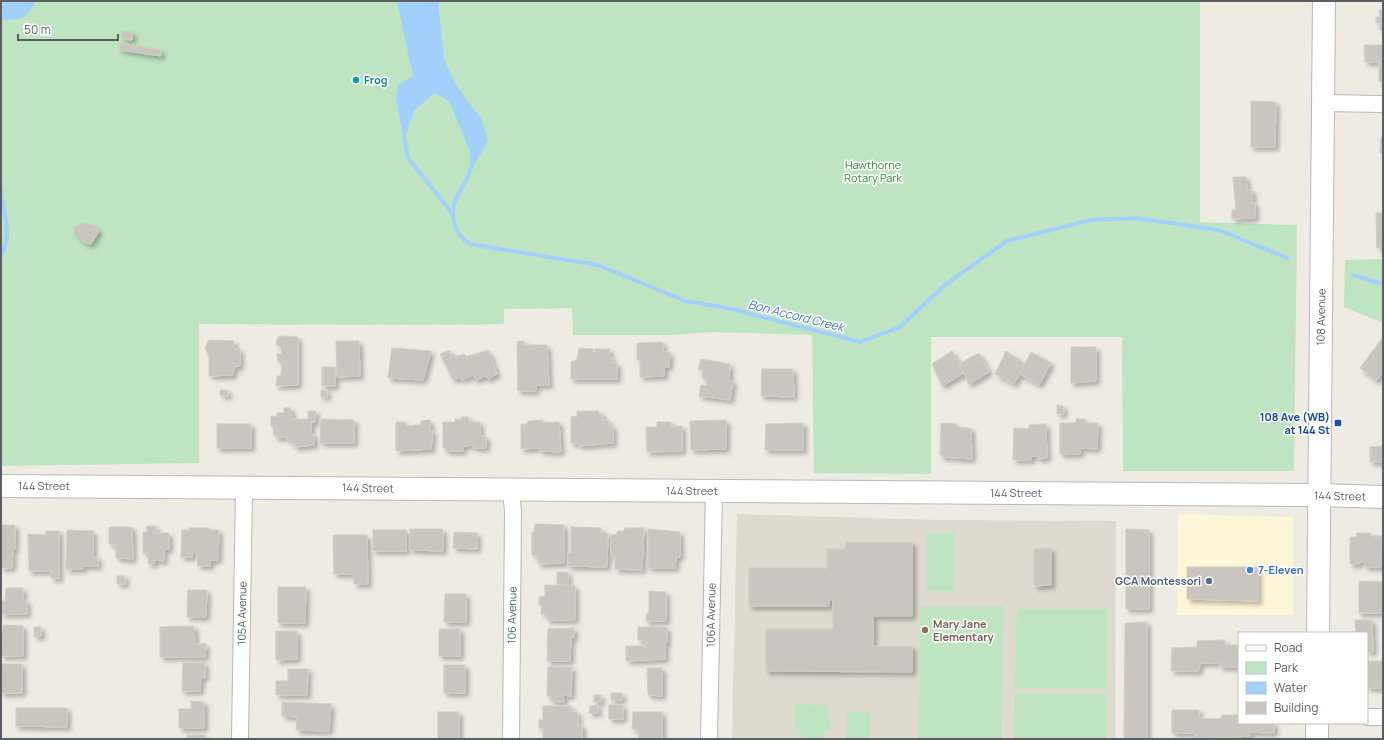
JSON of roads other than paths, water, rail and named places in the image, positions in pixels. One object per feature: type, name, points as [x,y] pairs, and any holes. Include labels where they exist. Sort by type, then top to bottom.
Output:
[{"type":"main road","name":"108 Avenue","points":[[1318,632],[1324,1]]},
{"type":"main road","name":"144 Street","points":[[1,486],[1319,495],[1383,497]]},
{"type":"main road","points":[[1317,724],[1317,739]]},
{"type":"street","points":[[1324,103],[1383,104]]},
{"type":"street","name":"105A Avenue","points":[[240,739],[244,487]]},
{"type":"street","name":"106 Avenue","points":[[511,490],[513,512],[511,739]]},
{"type":"street","name":"106A Avenue","points":[[710,739],[714,491]]},
{"type":"street","points":[[1368,716],[1383,717]]},
{"type":"water","points":[[1,1],[36,1],[23,18],[1,20]]},
{"type":"water","points":[[397,1],[438,1],[444,59],[456,85],[482,120],[488,141],[470,172],[470,151],[449,101],[434,93],[414,111],[404,141],[396,98],[398,85],[413,76]]},
{"type":"waterway","points":[[404,137],[408,158],[452,213]]},
{"type":"waterway","name":"Bon Accord Creek","points":[[471,168],[453,209],[456,228],[459,234],[470,244],[598,265],[685,301],[723,307],[860,342],[900,327],[946,284],[1007,241],[1091,220],[1135,218],[1219,230],[1287,258]]},
{"type":"waterway","points":[[1,189],[7,231],[7,239],[1,255]]},
{"type":"waterway","name":"Bon Accord Creek","points":[[1353,275],[1383,284]]},
{"type":"place","name":"Frog","points":[[356,80]]},
{"type":"place","name":"108 Ave (WB) at 144 St","points":[[1338,423]]},
{"type":"place","name":"7-Eleven","points":[[1250,570]]},
{"type":"place","name":"GCA Montessori","points":[[1209,581]]},
{"type":"place","name":"Mary Jane Elementary","points":[[925,630]]},
{"type":"park label","name":"Hawthorne Rotary Park","points":[[873,171]]}]
